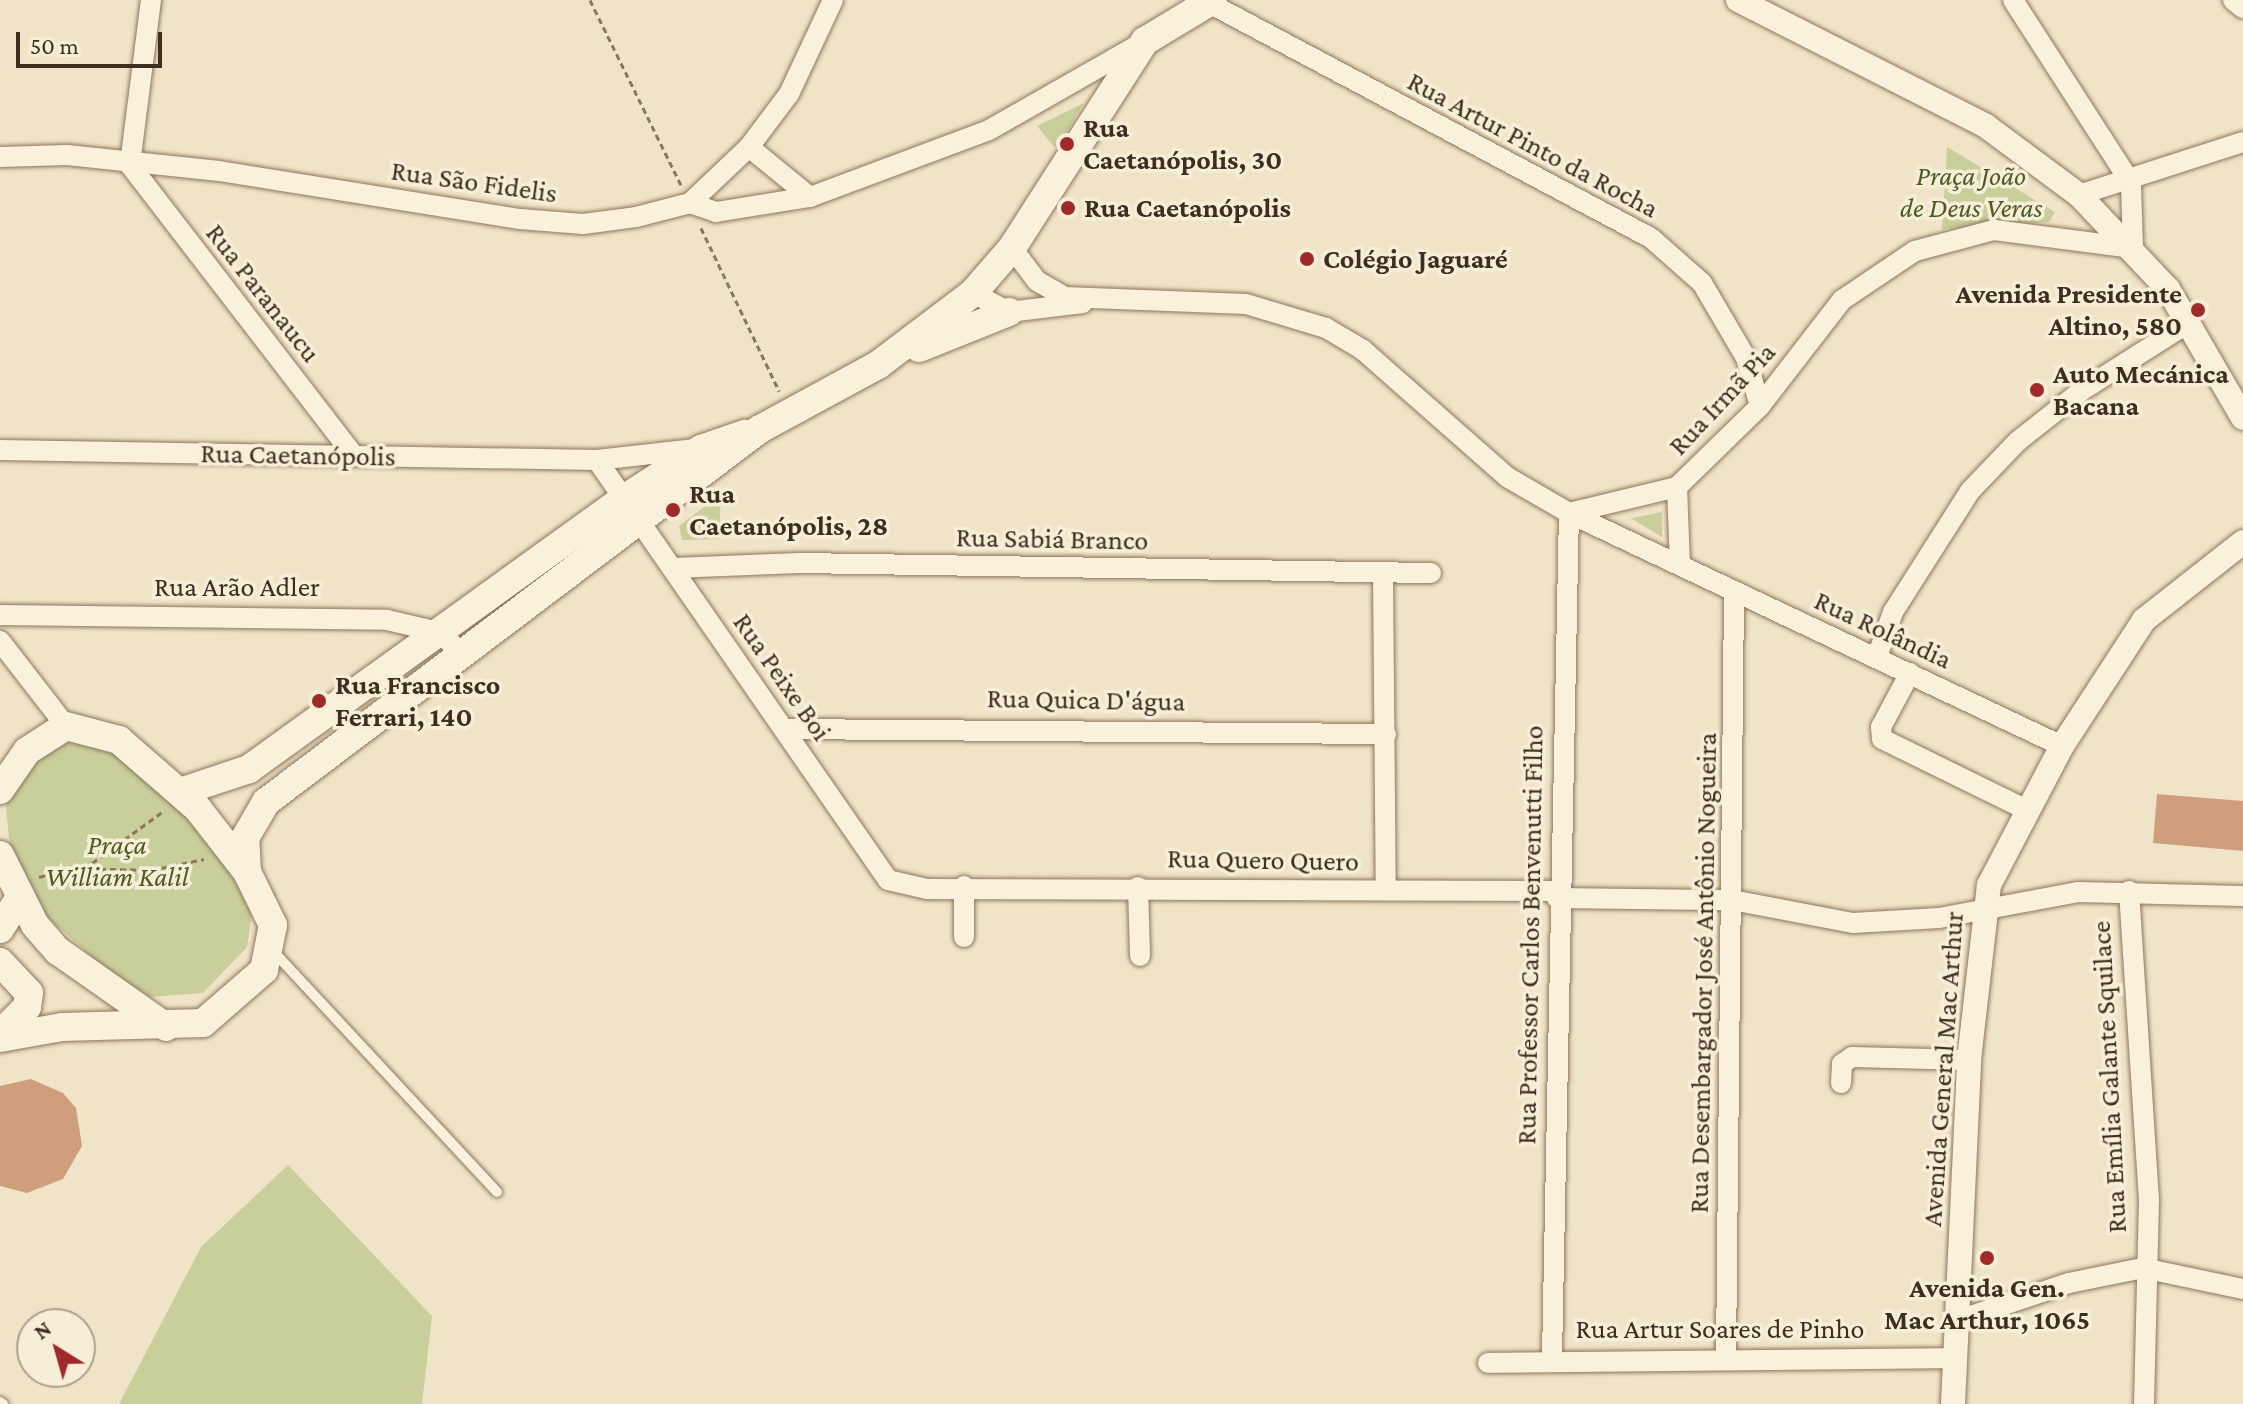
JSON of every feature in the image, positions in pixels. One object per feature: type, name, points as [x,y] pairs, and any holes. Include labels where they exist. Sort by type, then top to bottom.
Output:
[{"type":"main road","points":[[1145,41],[1211,1]]},
{"type":"main road","name":"Rua Caetanópolis","points":[[633,510],[760,429],[878,365],[973,293],[1012,248],[1145,41]]},
{"type":"main road","points":[[878,365],[1009,312]]},
{"type":"main road","name":"Rua Caetanópolis","points":[[633,510],[701,449],[760,429]]},
{"type":"main road","points":[[183,791],[249,769],[439,632],[633,510]]},
{"type":"main road","points":[[247,872],[245,838],[266,802],[463,654],[633,510]]},
{"type":"main road","points":[[0,790],[27,751],[66,726],[119,740],[183,791],[247,872],[273,925],[272,950],[264,970],[231,1006],[203,1023],[166,1027],[62,1027],[0,1036]]},
{"type":"main road","points":[[0,855],[17,895],[58,951],[166,1027]]},
{"type":"main road","points":[[0,929],[17,895]]},
{"type":"main road","points":[[0,962],[29,993],[27,1007],[0,1036]]},
{"type":"street","points":[[130,165],[151,0]]},
{"type":"street","points":[[833,0],[789,94],[749,147],[690,203],[716,212],[810,197],[989,130],[1145,41]]},
{"type":"street","points":[[1738,0],[1986,126],[2079,195],[2133,248],[2188,323],[2243,418]]},
{"type":"street","points":[[2013,0],[2131,183],[2133,248]]},
{"type":"street","points":[[2233,0],[2243,8]]},
{"type":"street","name":"Rua Artur Pinto da Rocha","points":[[1211,1],[1651,238],[1702,283],[1746,358],[1760,406]]},
{"type":"street","points":[[2079,195],[2131,183],[2243,142]]},
{"type":"street","points":[[749,147],[810,197]]},
{"type":"street","name":"Rua São Fidelis","points":[[0,157],[67,155],[130,165],[219,171],[583,224],[690,203]]},
{"type":"street","name":"Rua Paranaucu","points":[[130,165],[353,455]]},
{"type":"street","name":"Rua Irmã Pia","points":[[1569,513],[1677,487],[1760,406],[1842,300],[1915,251],[1994,230],[2133,248]]},
{"type":"street","points":[[1012,248],[1050,292],[1090,301]]},
{"type":"street","points":[[973,293],[1009,312],[1090,301],[1246,304],[1326,328],[1363,350],[1507,477],[1569,513]]},
{"type":"street","points":[[1877,657],[1893,612],[1970,491],[2018,441],[2081,391],[2188,323]]},
{"type":"street","name":"Rua Caetanópolis","points":[[0,450],[597,460],[701,449]]},
{"type":"street","points":[[597,460],[633,510]]},
{"type":"street","points":[[1677,487],[1680,565]]},
{"type":"street","name":"Rua Peixe Boi","points":[[633,510],[876,866]]},
{"type":"street","name":"Rua Rolândia","points":[[1569,513],[2062,746]]},
{"type":"street","name":"Rua Professor Carlos Benvenutti Filho","points":[[1552,1357],[1557,894],[1569,513]]},
{"type":"street","name":"Avenida General Mac Arthur","points":[[1953,1404],[1969,1060],[1981,908],[2027,810],[2062,746],[2144,620],[2243,542]]},
{"type":"street","name":"Rua Sabiá Branco","points":[[673,568],[799,563],[1431,573]]},
{"type":"street","points":[[1383,573],[1386,889]]},
{"type":"street","name":"Rua Desembargador José Antônio Nogueira","points":[[1726,1357],[1734,591]]},
{"type":"street","name":"Rua Arão Adler","points":[[0,615],[326,615],[439,632]]},
{"type":"street","points":[[439,632],[463,654]]},
{"type":"street","points":[[0,641],[66,726]]},
{"type":"street","points":[[1910,673],[1881,727],[1882,739],[2027,810]]},
{"type":"street","name":"Rua Quica D'água","points":[[784,729],[1386,734]]},
{"type":"street","name":"Rua Quero Quero","points":[[876,866],[903,885],[1386,889],[1732,900],[1853,923],[1981,908],[2033,896],[2129,891],[2243,896]]},
{"type":"street","points":[[964,886],[964,937]]},
{"type":"street","name":"Rua Quero Quero","points":[[1138,887],[1140,956]]},
{"type":"street","name":"Rua Emília Galante Squilace","points":[[2129,891],[2149,1200],[2143,1268],[2144,1404]]},
{"type":"street","points":[[1841,1083],[1842,1064],[1852,1057],[1969,1060]]},
{"type":"street","points":[[1956,1321],[2069,1283],[2143,1268],[2243,1289]]},
{"type":"street","name":"Rua Artur Soares de Pinho","points":[[1488,1363],[1552,1357],[1953,1358]]},
{"type":"lane","points":[[272,950],[497,1192]]},
{"type":"path","points":[[84,869],[183,791]]},
{"type":"path","points":[[17,895],[44,874],[84,869],[152,870],[213,857]]},
{"type":"green space","points":[[1084,103],[1056,149],[1037,126]]},
{"type":"green space","name":"Praça João de Deus Veras","points":[[1947,147],[2055,212],[2049,222],[1942,229]]},
{"type":"green space","points":[[721,494],[719,539],[682,540],[679,526]]},
{"type":"green space","points":[[1662,512],[1662,537],[1632,519],[1632,518]]},
{"type":"green space","name":"Praça William Kalil","points":[[53,741],[101,747],[150,772],[226,855],[252,912],[247,947],[203,993],[150,997],[116,978],[45,915],[11,859],[5,797]]},
{"type":"green space","points":[[288,1165],[432,1316],[422,1404],[119,1404],[201,1247]]},
{"type":"building","points":[[2157,794],[2243,801],[2243,851],[2153,843]]},
{"type":"building","points":[[31,1079],[63,1093],[76,1108],[82,1146],[63,1179],[27,1193],[0,1186],[0,1086]]},
{"type":"place","name":"Rua Caetanópolis, 30","points":[[1067,144]]},
{"type":"place","name":"Rua Caetanópolis","points":[[1068,208]]},
{"type":"place","name":"Colégio Jaguaré","points":[[1307,259]]},
{"type":"place","name":"Avenida Presidente Altino, 580","points":[[2198,310]]},
{"type":"place","name":"Auto Mecánica Bacana","points":[[2037,390]]},
{"type":"place","name":"Rua Caetanópolis, 28","points":[[673,510]]},
{"type":"place","name":"Rua Francisco Ferrari, 140","points":[[319,701]]},
{"type":"place","name":"Avenida Gen. Mac Arthur, 1065","points":[[1987,1258]]}]
